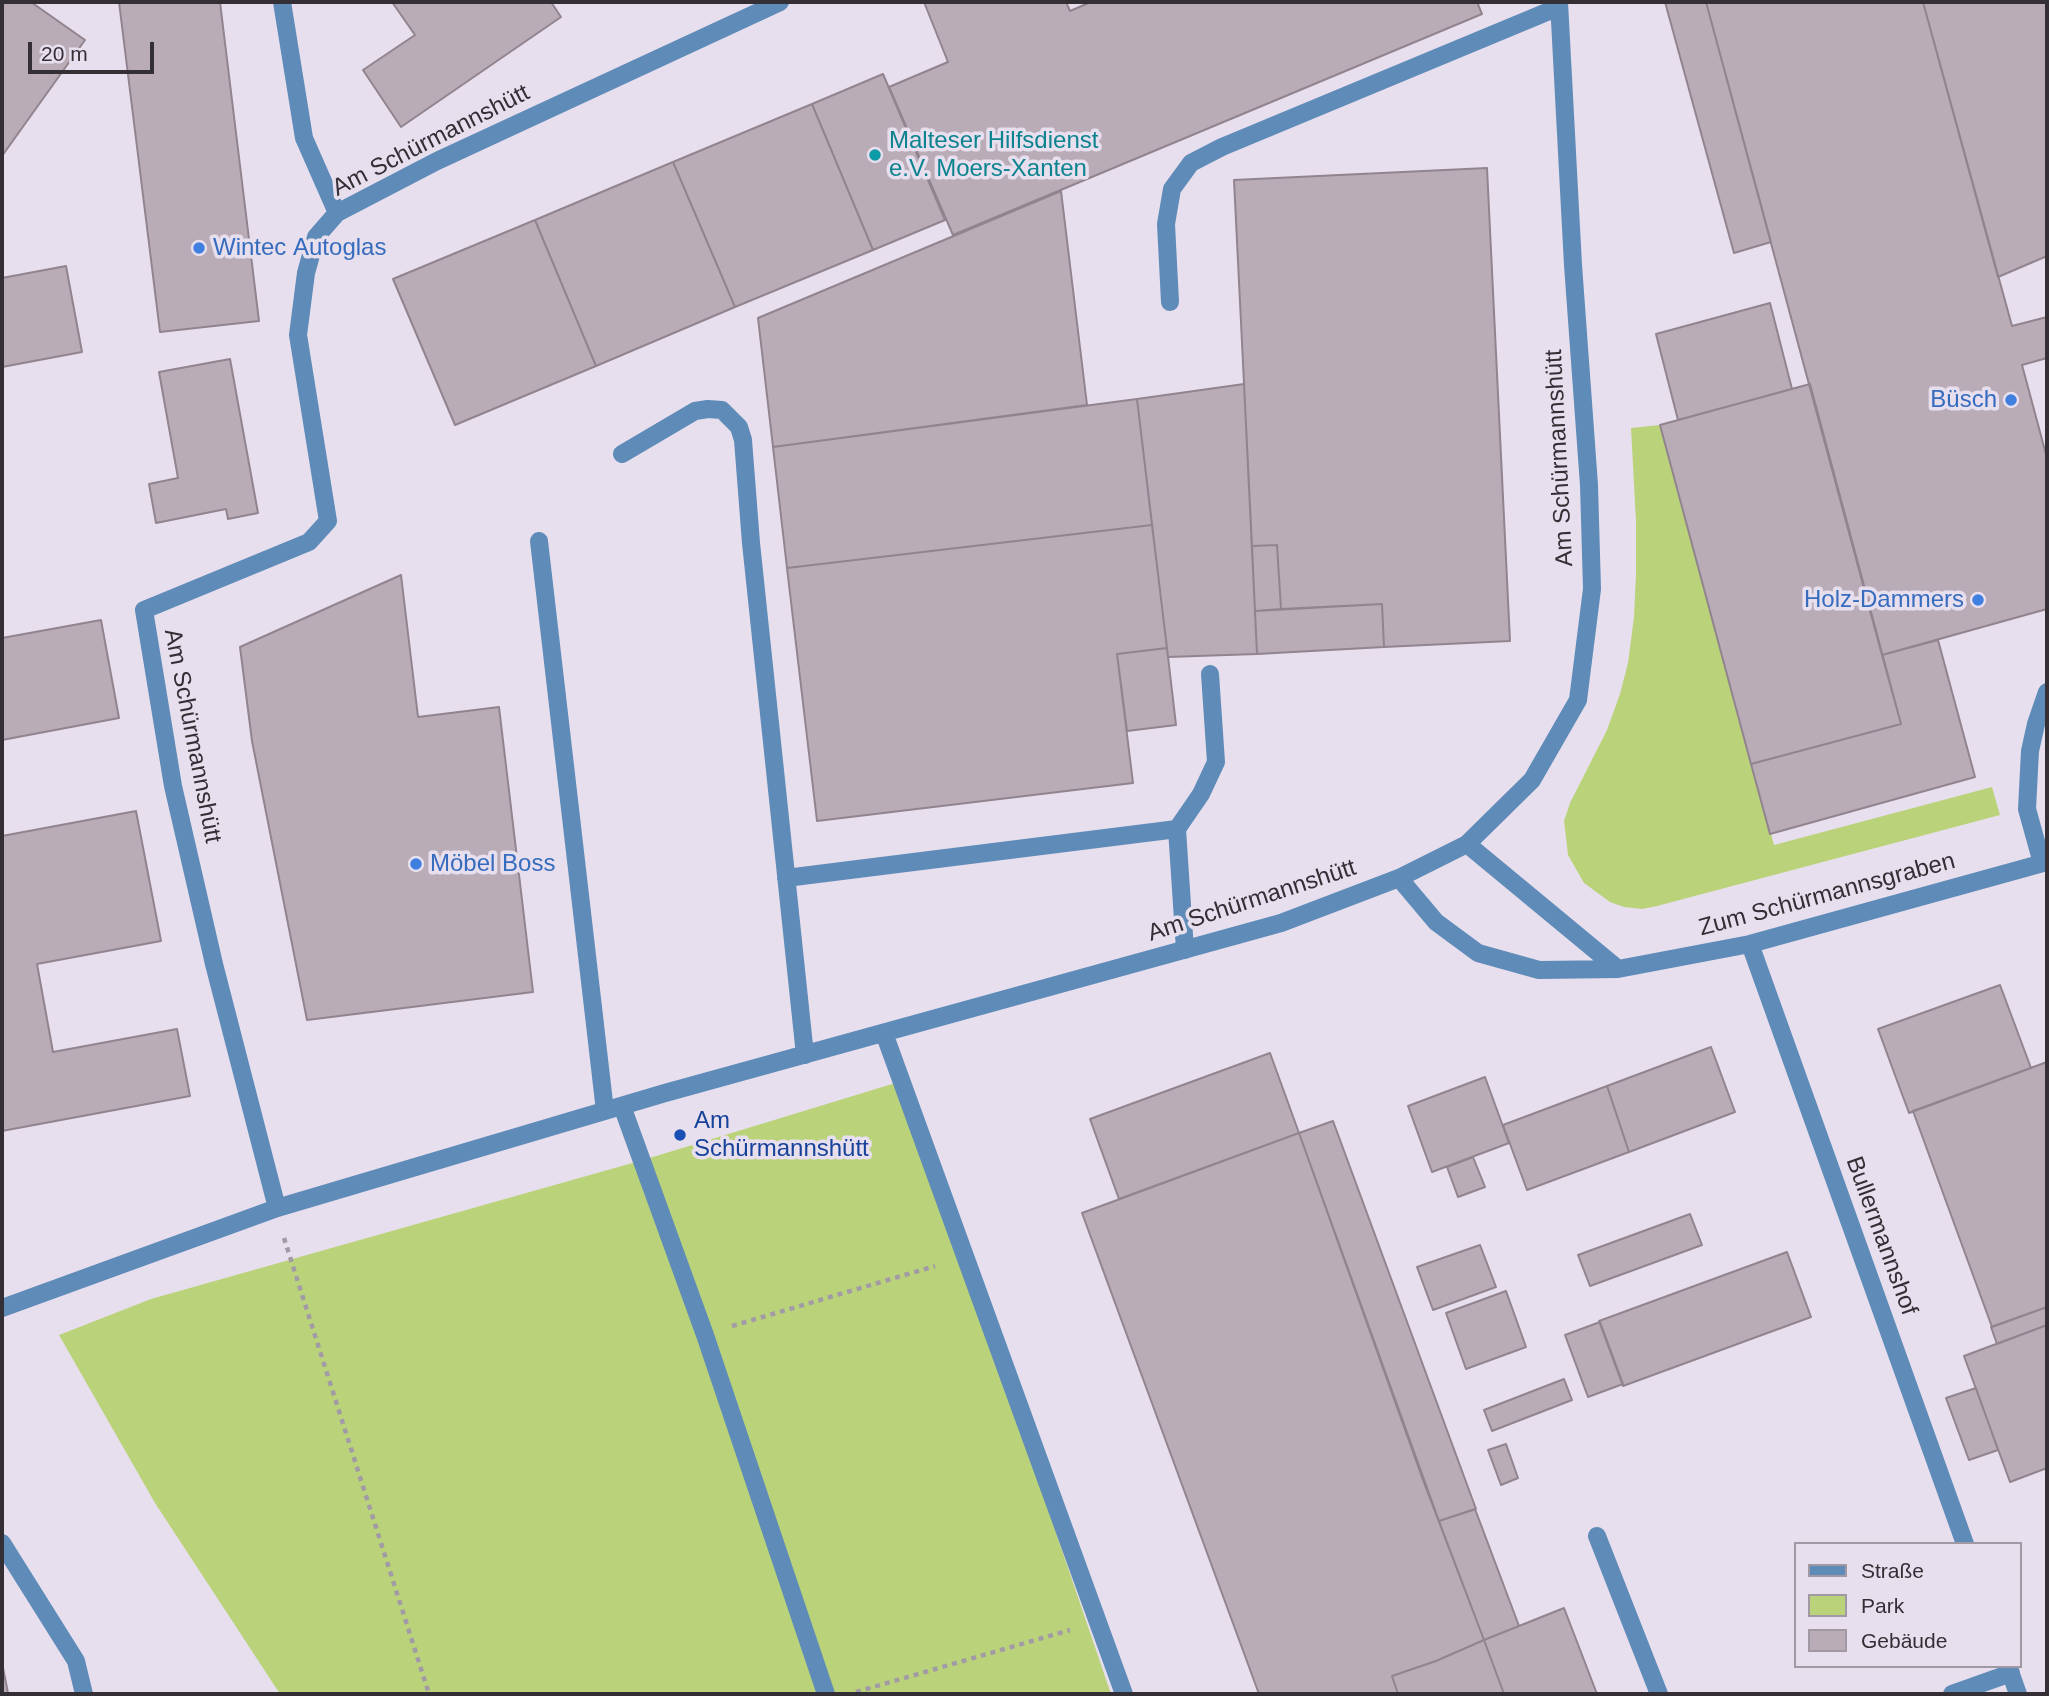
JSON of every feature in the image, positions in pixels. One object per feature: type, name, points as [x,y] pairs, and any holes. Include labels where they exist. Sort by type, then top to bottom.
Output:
[{"type":"street","points":[[282,2],[304,138],[338,213]]},
{"type":"street","name":"Am Schürmannshütt","points":[[277,1208],[214,964],[173,786],[144,610],[309,542],[328,521],[298,335],[306,273],[316,237],[338,213],[437,161],[780,2]]},
{"type":"street","points":[[1170,302],[1166,224],[1172,189],[1191,163],[1559,4]]},
{"type":"street","name":"Am Schürmannshütt","points":[[2,1308],[277,1208],[614,1108],[1281,923],[1399,878],[1468,844],[1532,780],[1578,700],[1592,589],[1589,485],[1573,265],[1559,4]]},
{"type":"street","points":[[622,454],[695,411],[722,410],[739,426],[743,440],[751,543],[805,1055]]},
{"type":"street","points":[[539,541],[614,1108],[705,1335],[826,1694]]},
{"type":"street","points":[[1185,950],[1177,829],[1201,794],[1216,762],[1210,674]]},
{"type":"street","points":[[2045,862],[2027,809],[2030,751],[2047,692]]},
{"type":"street","points":[[786,878],[1177,829]]},
{"type":"street","points":[[1468,844],[1618,969]]},
{"type":"street","name":"Zum Schürmannsgraben","points":[[1399,878],[1436,922],[1478,953],[1539,970],[1618,969],[1750,944],[2045,862]]},
{"type":"street","name":"Bullermannshof","points":[[1750,944],[1964,1542]]},
{"type":"street","points":[[884,1033],[1124,1694]]},
{"type":"street","points":[[1597,1536],[1659,1694]]},
{"type":"street","points":[[2,1543],[76,1661],[84,1694]]},
{"type":"street","points":[[1952,1694],[2009,1670],[2018,1694]]},
{"type":"path","points":[[277,1208],[289,1259],[429,1694]]},
{"type":"path","points":[[705,1335],[943,1264]]},
{"type":"path","points":[[849,1694],[1070,1630]]},
{"type":"green space","points":[[1660,425],[1774,845],[1992,787],[2000,815],[1642,909],[1610,902],[1584,883],[1568,855],[1564,821],[1570,803],[1607,730],[1628,663],[1636,573],[1631,428]]},
{"type":"green space","points":[[902,1081],[1111,1694],[280,1694],[155,1503],[59,1335],[151,1299],[643,1160]]},
{"type":"building","points":[[2,2],[31,2],[85,40],[2,156]]},
{"type":"building","points":[[119,2],[220,2],[259,321],[160,332]]},
{"type":"building","points":[[392,2],[551,2],[561,17],[401,127],[363,70],[415,35]]},
{"type":"building","points":[[924,2],[1066,2],[1070,11],[1091,2],[1477,2],[1482,14],[953,235],[889,87],[948,62]]},
{"type":"building","points":[[1665,2],[1706,2],[1771,242],[1734,253]]},
{"type":"building","points":[[1706,2],[1923,2],[2012,326],[2047,317],[2047,358],[2022,365],[2047,458],[2047,609],[1882,655]]},
{"type":"building","points":[[1923,2],[2047,2],[2047,256],[1998,277]]},
{"type":"building","name":"Malteser Hilfsdienst e.V. Moers-Xanten","points":[[883,74],[945,220],[873,250],[812,104]]},
{"type":"building","points":[[812,104],[873,250],[735,307],[673,162]]},
{"type":"building","points":[[673,162],[735,307],[596,366],[535,220]]},
{"type":"building","points":[[1487,168],[1510,641],[1384,647],[1382,604],[1281,609],[1277,545],[1252,546],[1234,180]]},
{"type":"building","points":[[1061,191],[1087,405],[773,447],[758,318]]},
{"type":"building","points":[[535,220],[596,366],[455,425],[393,279]]},
{"type":"building","points":[[66,266],[82,352],[2,367],[2,278]]},
{"type":"building","points":[[1770,303],[1792,389],[1678,420],[1656,334]]},
{"type":"building","points":[[230,359],[258,513],[228,519],[226,509],[156,523],[149,484],[178,478],[159,372]]},
{"type":"building","points":[[1244,384],[1257,654],[1168,657],[1137,399]]},
{"type":"building","points":[[1810,384],[1901,724],[1751,764],[1660,425]]},
{"type":"building","points":[[1137,399],[1152,525],[787,568],[773,447]]},
{"type":"building","points":[[1152,525],[1167,648],[1117,654],[1133,783],[817,821],[787,568]]},
{"type":"building","points":[[1277,545],[1281,609],[1255,611],[1252,546]]},
{"type":"building","points":[[401,575],[418,717],[499,707],[533,992],[307,1020],[252,741],[240,647]]},
{"type":"building","points":[[1382,604],[1384,647],[1257,654],[1255,611]]},
{"type":"building","points":[[101,620],[119,718],[2,740],[2,638]]},
{"type":"building","points":[[1938,640],[1975,777],[1770,834],[1751,764],[1901,724],[1882,655]]},
{"type":"building","points":[[1167,648],[1176,725],[1127,731],[1117,654]]},
{"type":"building","points":[[136,811],[161,941],[37,964],[53,1052],[177,1029],[190,1096],[2,1131],[2,836]]},
{"type":"building","points":[[2000,985],[2031,1068],[1909,1113],[1878,1029]]},
{"type":"building","points":[[1711,1047],[1735,1112],[1629,1152],[1607,1086]]},
{"type":"building","points":[[1270,1053],[1299,1133],[1119,1199],[1090,1119]]},
{"type":"building","points":[[2047,1062],[2047,1307],[1992,1327],[1913,1111]]},
{"type":"building","points":[[1485,1077],[1509,1143],[1432,1172],[1408,1106]]},
{"type":"building","points":[[1607,1086],[1629,1152],[1527,1190],[1503,1125]]},
{"type":"building","points":[[1333,1121],[1476,1509],[1439,1521],[1299,1133]]},
{"type":"building","points":[[1299,1133],[1423,1480],[1484,1640],[1392,1676],[1398,1694],[1259,1694],[1082,1213]]},
{"type":"building","points":[[1473,1157],[1485,1187],[1458,1197],[1447,1167]]},
{"type":"building","points":[[1690,1214],[1702,1245],[1590,1286],[1578,1255]]},
{"type":"building","points":[[1480,1245],[1496,1287],[1433,1310],[1417,1267]]},
{"type":"building","points":[[1787,1252],[1811,1317],[1623,1386],[1599,1321]]},
{"type":"building","points":[[1506,1291],[1526,1347],[1466,1369],[1446,1313]]},
{"type":"building","points":[[2047,1307],[2047,1325],[1997,1344],[1991,1327]]},
{"type":"building","points":[[1600,1322],[1623,1384],[1588,1397],[1565,1335]]},
{"type":"building","points":[[2047,1325],[2047,1468],[2010,1482],[1964,1356]]},
{"type":"building","points":[[1564,1379],[1572,1400],[1492,1431],[1484,1410]]},
{"type":"building","points":[[1976,1388],[1998,1450],[1969,1460],[1946,1398]]},
{"type":"building","points":[[1506,1444],[1518,1478],[1501,1485],[1488,1450]]},
{"type":"building","points":[[1475,1509],[1519,1626],[1484,1640],[1439,1521]]},
{"type":"building","points":[[1564,1608],[1597,1694],[1504,1694],[1484,1640]]},
{"type":"building","points":[[1484,1640],[1504,1694],[1398,1694],[1392,1676]]},
{"type":"building","points":[[2,1663],[8,1693],[2,1694]]},
{"type":"place","name":"Malteser Hilfsdienst e.V. Moers-Xanten","points":[[875,155]]},
{"type":"place","name":"Wintec Autoglas","points":[[199,248]]},
{"type":"place","name":"Büsch","points":[[2011,400]]},
{"type":"place","name":"Holz-Dammers","points":[[1978,600]]},
{"type":"place","name":"Möbel Boss","points":[[416,864]]},
{"type":"place","name":"Am Schürmannshütt","points":[[680,1135]]}]
